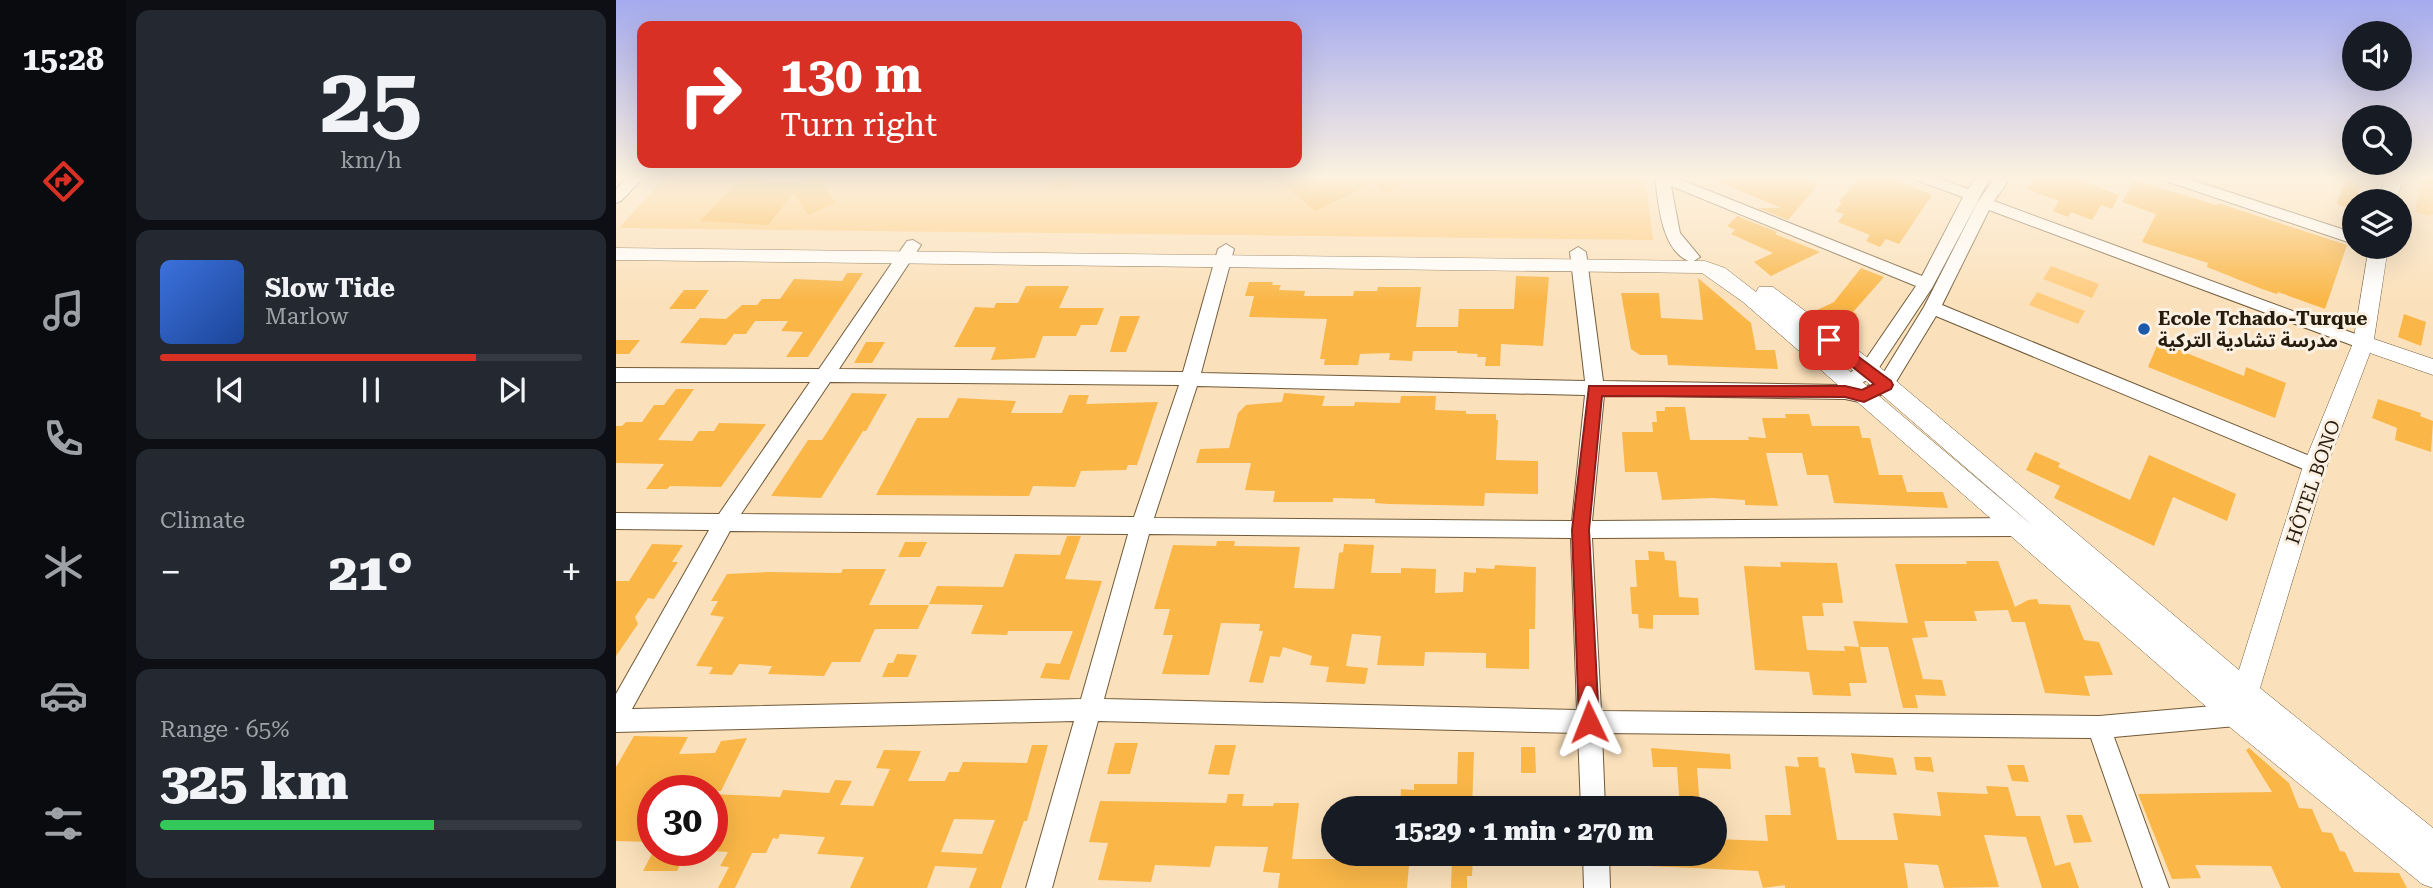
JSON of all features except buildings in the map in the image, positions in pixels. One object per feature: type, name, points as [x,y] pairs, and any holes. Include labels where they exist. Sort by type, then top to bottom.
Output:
[{"type":"street","points":[[1669,217],[1672,234],[1692,257]]},
{"type":"street","points":[[1763,217],[1926,284]]},
{"type":"street","points":[[1852,390],[1926,284],[1967,217]]},
{"type":"street","points":[[616,375],[825,374],[1190,379],[1595,390],[1852,390],[1885,385],[1932,308],[1970,217]]},
{"type":"street","points":[[2027,217],[2433,368]]},
{"type":"street","points":[[2289,217],[2342,235]]},
{"type":"street","points":[[616,243],[910,251],[1692,257],[1709,258],[1731,265],[1868,370],[2433,873]]},
{"type":"street","points":[[616,254],[910,251]]},
{"type":"street","points":[[616,716],[724,523],[910,251]]},
{"type":"street","points":[[1039,888],[1141,526],[1190,379],[1225,255]]},
{"type":"street","points":[[1580,258],[1705,267],[1718,273],[1750,297],[1852,390],[2015,527],[2242,705],[2433,847]]},
{"type":"street","points":[[1580,258],[1595,390],[1581,530],[1592,796]]},
{"type":"street","name":"HÔTEL BONO","points":[[2242,705],[2315,466],[2363,343],[2376,259]]},
{"type":"street","points":[[1932,308],[2315,466]]},
{"type":"street","points":[[616,521],[1581,530],[2015,527]]},
{"type":"street","points":[[616,722],[1088,710],[1589,722],[2099,727],[2242,705]]},
{"type":"street","points":[[2099,727],[2156,888]]},
{"type":"street","points":[[1596,866],[1597,888]]},
{"type":"shaded area","points":[[629,217],[1650,217],[1653,240],[619,228]]},
{"type":"shaded area","points":[[2051,266],[2099,284],[2092,298],[2043,279]]},
{"type":"shaded area","points":[[2037,292],[2085,311],[2078,324],[2029,305]]},
{"type":"place","name":"Ecole Tchado-Turque مدرسة تشادية التركية","points":[[2144,329]]},
{"type":"route","points":[[1589,722],[1581,530],[1595,390],[1845,392],[1864,396],[1885,385],[1829,340]]}]
